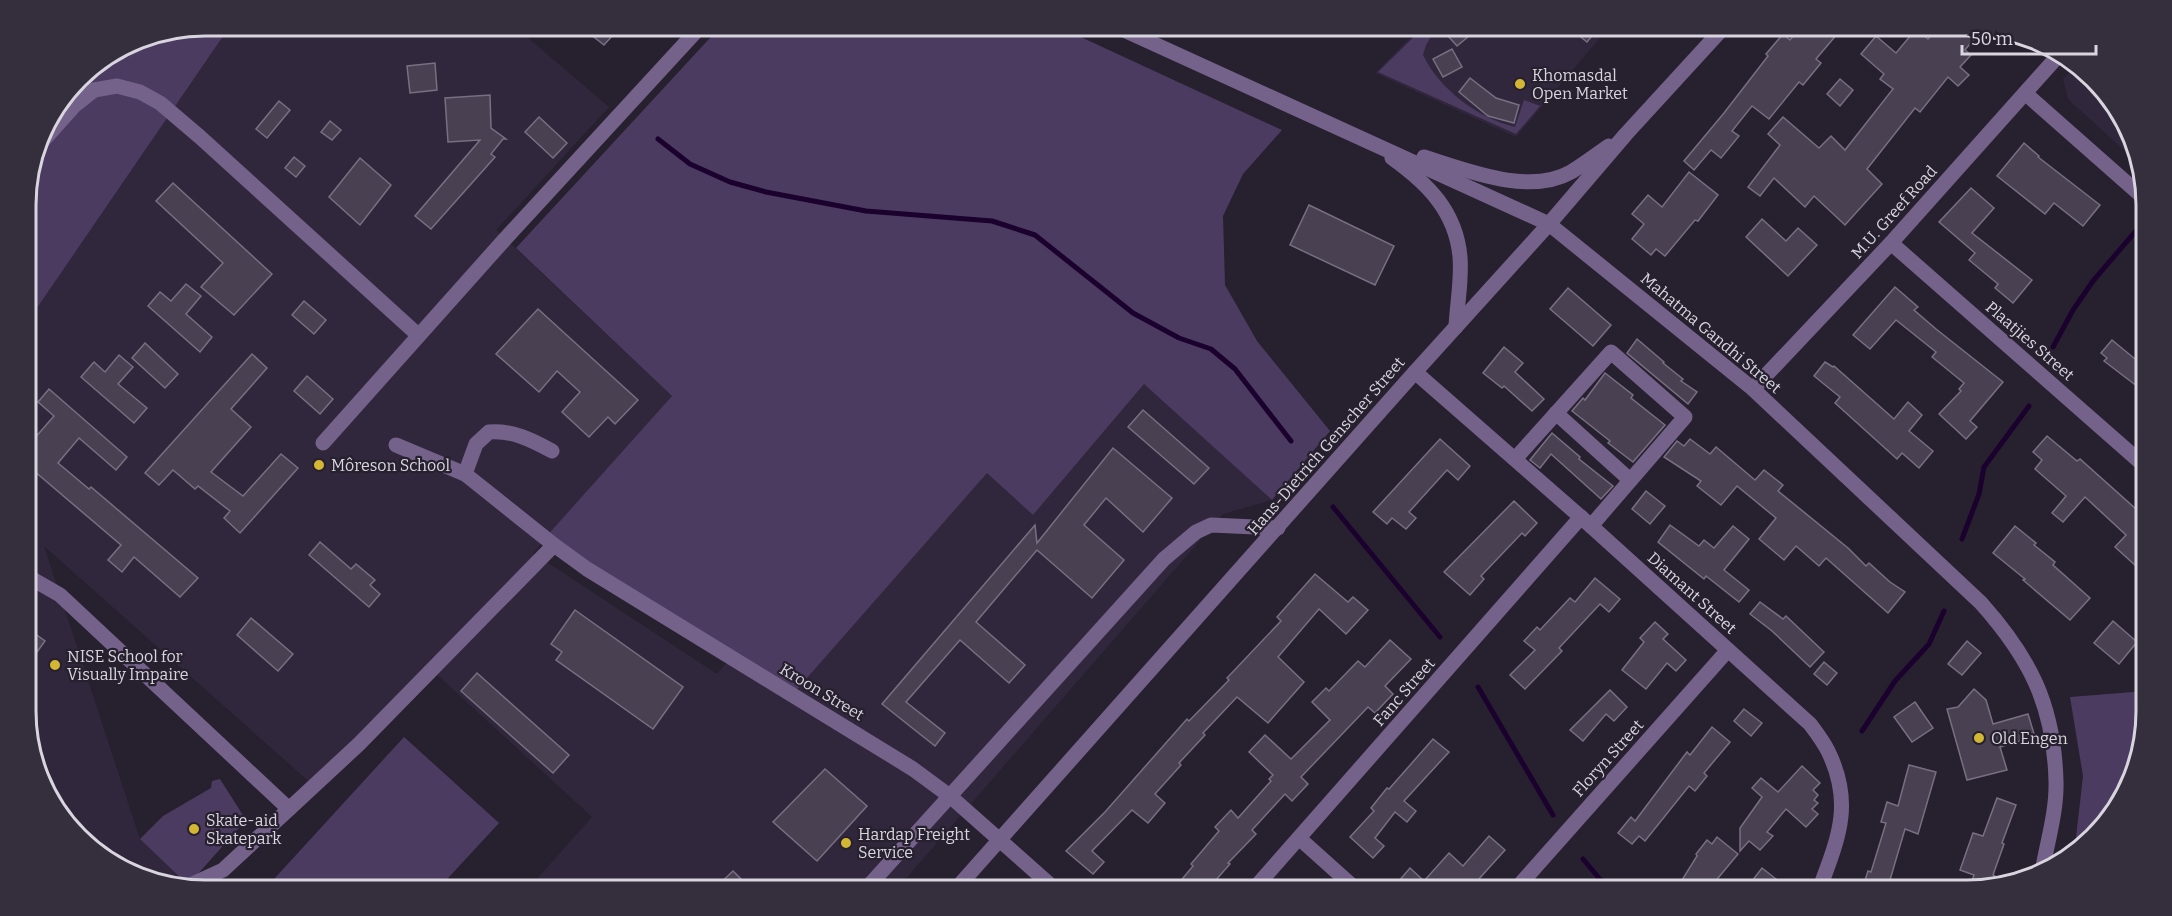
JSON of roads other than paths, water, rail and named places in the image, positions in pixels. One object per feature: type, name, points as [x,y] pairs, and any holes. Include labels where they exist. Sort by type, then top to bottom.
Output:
[{"type":"street","points":[[323,443],[418,335],[693,36]]},
{"type":"street","name":"Mahatma Gandhi Street","points":[[1137,36],[1549,224],[1754,389],[1981,603],[2007,633],[2027,663],[2043,699],[2050,728],[2056,782],[2044,861]]},
{"type":"street","name":"Hans-Dietrich Genscher Street","points":[[964,880],[1549,224],[1626,134],[1716,36]]},
{"type":"street","name":"M.U. Greef Road","points":[[1754,389],[1891,243],[2054,60]]},
{"type":"street","points":[[54,128],[75,105],[94,90],[117,86],[140,92],[160,103],[200,136],[418,335]]},
{"type":"street","points":[[2025,93],[2135,190]]},
{"type":"street","points":[[1364,138],[1480,175],[1522,182],[1545,180],[1570,173],[1626,134]]},
{"type":"street","points":[[1364,138],[1404,166],[1435,195],[1448,214],[1460,258],[1456,327]]},
{"type":"street","name":"Plaatjies Street","points":[[1891,243],[2136,458]]},
{"type":"street","name":"Fanc Street","points":[[1262,880],[1586,522],[1630,480],[1685,417],[1611,352],[1556,413]]},
{"type":"street","name":"Diamant Street","points":[[1415,372],[1810,724],[1828,750],[1843,806],[1839,837],[1824,880]]},
{"type":"street","points":[[1515,459],[1556,413],[1630,480]]},
{"type":"street","points":[[465,474],[476,444],[489,432],[509,432],[552,452]]},
{"type":"street","name":"Kroon Street","points":[[396,445],[465,474],[587,570],[913,769],[951,797],[1044,880]]},
{"type":"street","points":[[874,880],[1164,559],[1196,532],[1211,525],[1278,528]]},
{"type":"street","points":[[202,880],[223,870],[358,744],[554,545]]},
{"type":"street","points":[[36,581],[60,595],[289,809]]},
{"type":"street","name":"Floryn Street","points":[[1524,880],[1728,650]]},
{"type":"street","points":[[1300,839],[1346,880]]},
{"type":"waterway","points":[[658,139],[690,164],[730,182],[766,192],[866,211],[992,221],[1035,235],[1133,313],[1179,338],[1211,349],[1235,369],[1291,441]]},
{"type":"waterway","points":[[2053,347],[2073,310],[2093,281],[2135,232]]},
{"type":"waterway","points":[[1962,539],[1979,494],[1984,467],[2029,406]]},
{"type":"waterway","points":[[1333,507],[1440,637]]},
{"type":"waterway","points":[[1862,731],[1895,681],[1929,644],[1944,611]]},
{"type":"waterway","points":[[1478,687],[1553,815]]},
{"type":"waterway","points":[[1583,859],[1601,880]]},
{"type":"place","name":"Khomasdal Open Market","points":[[1520,84]]},
{"type":"place","name":"Môreson School","points":[[319,465]]},
{"type":"place","name":"NISE School for Visually Impaire","points":[[55,665]]},
{"type":"place","name":"Old Engen","points":[[1979,738]]},
{"type":"place","name":"Skate-aid Skatepark","points":[[194,829]]},
{"type":"place","name":"Hardap Freight Service","points":[[846,843]]}]
